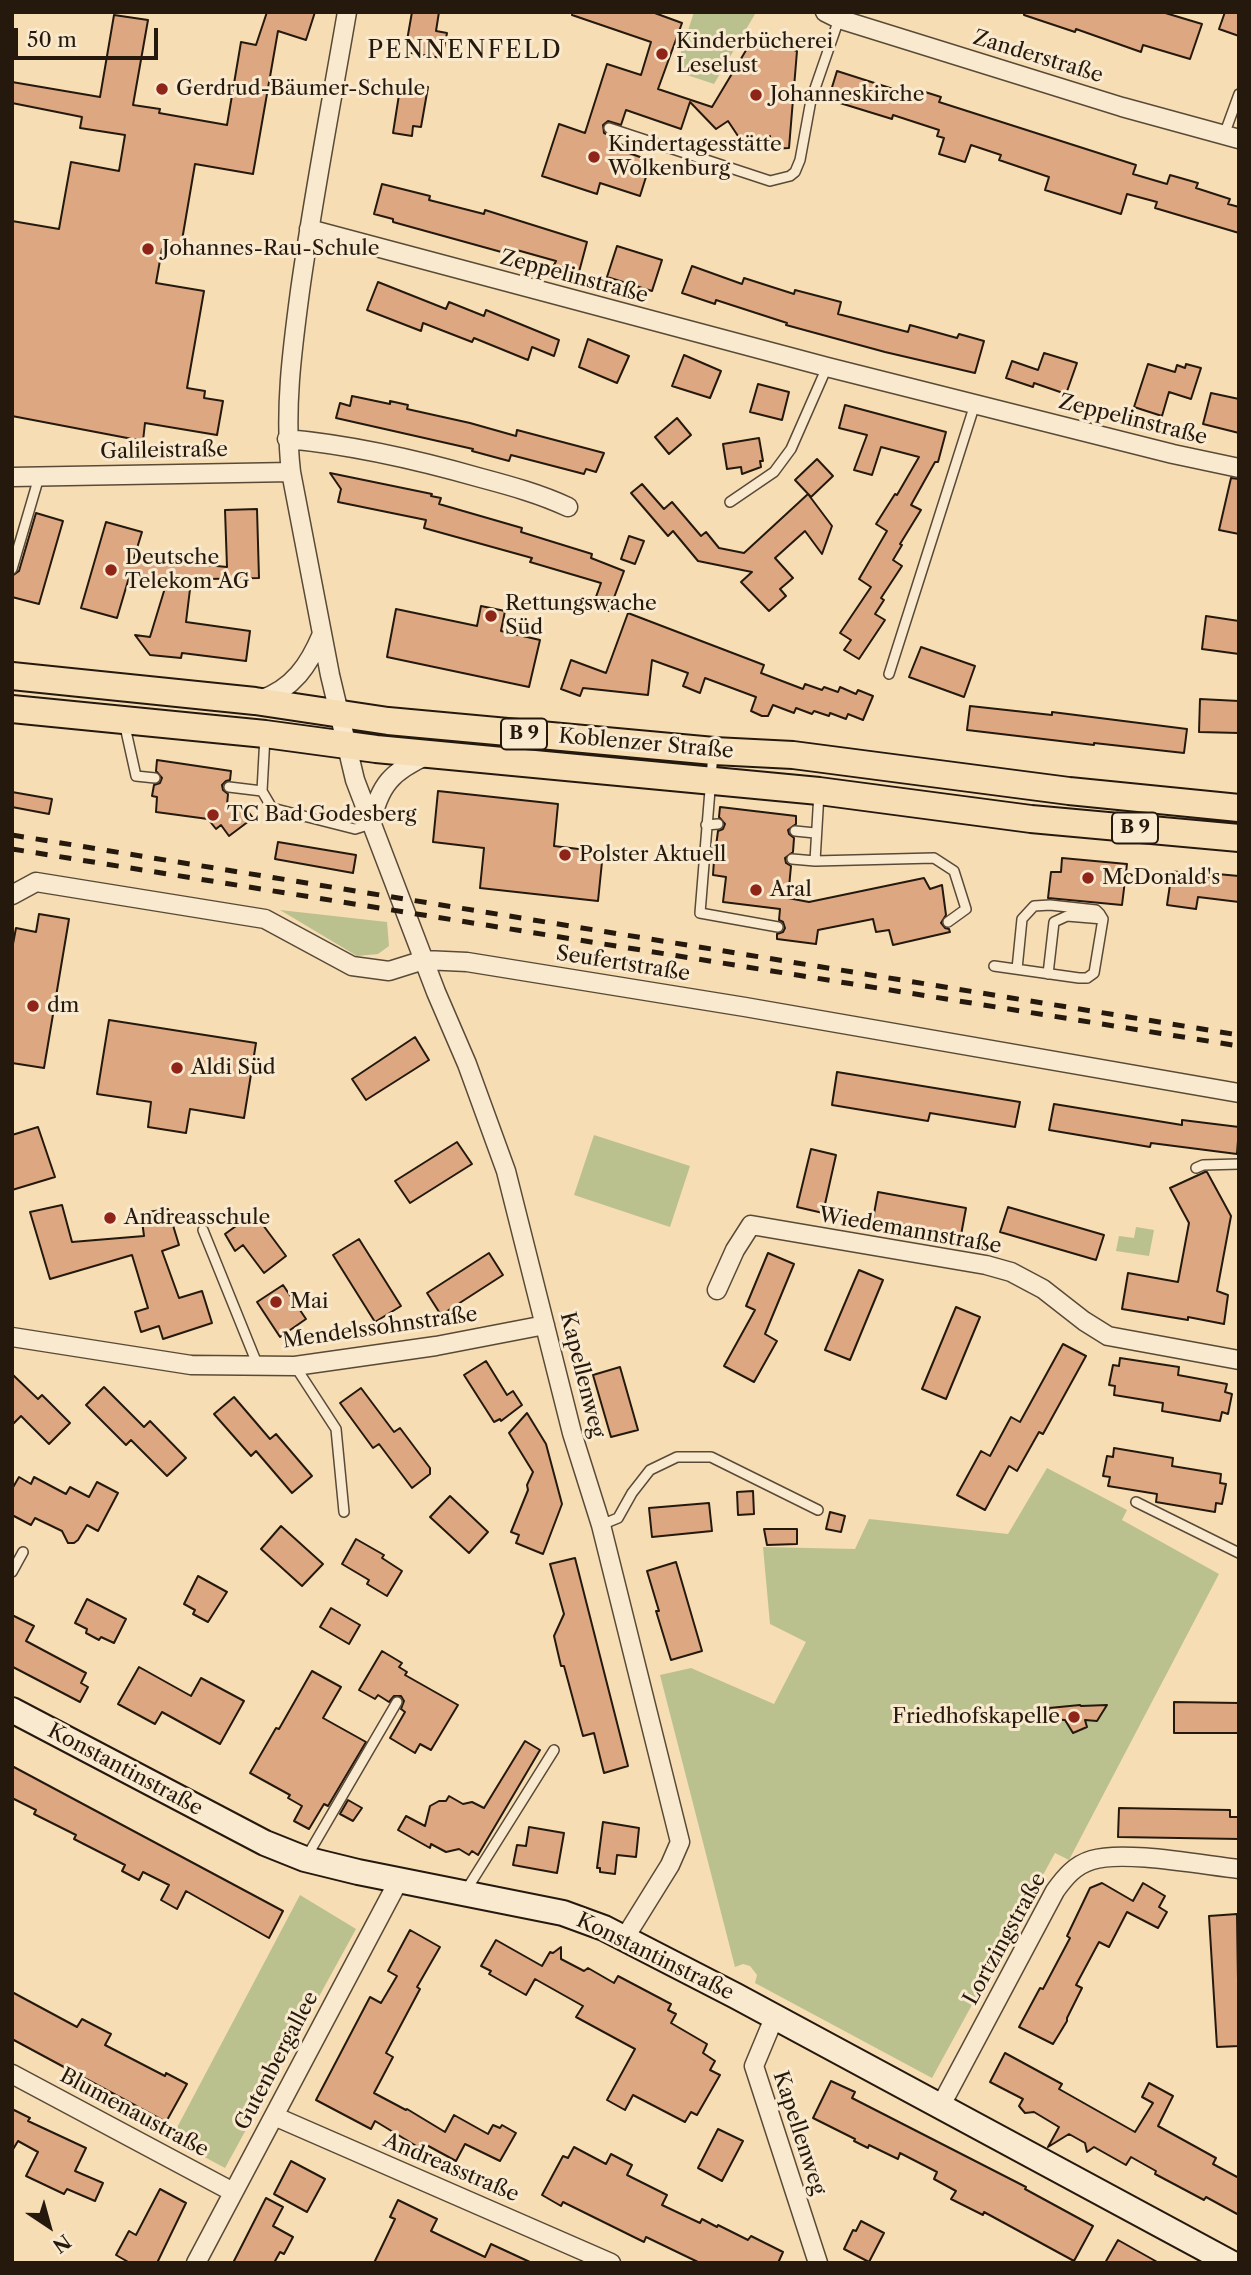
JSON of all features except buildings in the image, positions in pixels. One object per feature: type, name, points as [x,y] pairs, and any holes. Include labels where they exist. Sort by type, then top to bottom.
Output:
[{"type":"main road","name":"Koblenzer Straße","points":[[14,676],[255,702],[378,720],[714,751],[793,755],[1069,791],[1239,808]]},
{"type":"main road","name":"Koblenzer Straße","points":[[12,709],[265,734],[430,754],[819,791],[1031,819],[1239,838]]},
{"type":"main road","points":[[12,724],[123,720]]},
{"type":"main road","name":"Konstantinstraße","points":[[12,1710],[265,1843],[305,1859],[563,1913],[624,1939],[1231,2263]]},
{"type":"street","name":"Kapellenweg","points":[[347,12],[309,229],[290,367],[287,439],[291,472],[345,745],[371,824],[467,1064],[506,1171],[572,1433],[601,1525],[680,1842],[670,1865],[624,1939]]},
{"type":"street","name":"Zanderstraße","points":[[832,16],[1122,107],[1231,138]]},
{"type":"street","name":"Zeppelinstraße","points":[[309,229],[827,367],[1173,454],[1239,468]]},
{"type":"street","points":[[287,439],[434,464],[544,495],[568,507]]},
{"type":"street","name":"Galileistraße","points":[[12,477],[291,472]]},
{"type":"street","points":[[255,702],[272,696],[298,677],[312,658],[321,634]]},
{"type":"street","points":[[371,824],[375,804],[390,779],[404,766],[430,754]]},
{"type":"street","name":"Seufertstraße","points":[[12,895],[36,882],[265,919],[352,966],[389,971],[424,960],[467,962],[732,1005],[1239,1094]]},
{"type":"street","name":"Wiedemannstraße","points":[[717,1290],[735,1250],[751,1225],[986,1265],[1011,1272],[1043,1289],[1108,1336],[1239,1360]]},
{"type":"street","name":"Mendelssohnstraße","points":[[12,1337],[191,1365],[295,1366],[436,1346],[545,1325]]},
{"type":"street","name":"Lortzingstraße","points":[[940,2107],[1055,1891],[1069,1873],[1090,1860],[1113,1855],[1239,1869]]},
{"type":"street","name":"Gutenbergallee","points":[[197,2263],[399,1880]]},
{"type":"street","name":"Kapellenweg","points":[[774,2018],[754,2066],[818,2263]]},
{"type":"street","name":"Blumenaustraße","points":[[12,2074],[233,2192]]},
{"type":"street","name":"Andreasstraße","points":[[274,2116],[611,2263]]},
{"type":"lane","points":[[609,128],[770,181],[790,176],[795,172],[800,160],[811,100],[832,16]]},
{"type":"lane","points":[[1231,138],[1239,94]]},
{"type":"lane","points":[[730,502],[774,472],[792,449],[827,367]]},
{"type":"lane","points":[[889,674],[975,404]]},
{"type":"lane","points":[[12,569],[39,477]]},
{"type":"lane","points":[[123,720],[136,776],[155,778]]},
{"type":"lane","points":[[265,734],[262,791],[272,808],[355,829],[371,824]]},
{"type":"lane","points":[[714,751],[700,913],[778,927]]},
{"type":"lane","points":[[229,787],[262,791]]},
{"type":"lane","points":[[815,861],[819,791]]},
{"type":"lane","points":[[706,825],[718,824]]},
{"type":"lane","points":[[795,831],[815,833]]},
{"type":"lane","points":[[704,853],[715,853]]},
{"type":"lane","points":[[792,859],[815,861],[934,858],[954,871],[966,909],[948,922]]},
{"type":"lane","points":[[993,966],[1079,978],[1091,976],[1094,973],[1102,923],[1096,910],[1034,906],[1022,919],[1017,969]]},
{"type":"lane","points":[[1048,974],[1054,922],[1067,916],[1102,923]]},
{"type":"lane","points":[[1196,1168],[1203,1165],[1239,1164]]},
{"type":"lane","points":[[203,1230],[258,1366]]},
{"type":"lane","points":[[295,1366],[336,1429],[344,1512]]},
{"type":"lane","points":[[601,1525],[618,1518],[632,1493],[650,1470],[677,1457],[711,1457],[818,1510]]},
{"type":"lane","points":[[1136,1502],[1239,1553]]},
{"type":"lane","points":[[12,1572],[23,1552]]},
{"type":"lane","points":[[305,1859],[397,1702]]},
{"type":"lane","points":[[464,1894],[554,1750]]},
{"type":"green space","points":[[694,12],[755,14],[714,84],[675,71]]},
{"type":"green space","points":[[280,910],[387,922],[389,946],[378,954],[357,956]]},
{"type":"green space","points":[[594,1135],[690,1166],[670,1227],[574,1195]]},
{"type":"green space","points":[[1136,1227],[1154,1230],[1149,1256],[1116,1251],[1119,1236],[1134,1238]]},
{"type":"green space","points":[[1047,1468],[1127,1510],[1122,1520],[1219,1574],[1069,1860],[1055,1853],[932,2078],[755,1983],[757,1975],[750,1966],[743,1964],[735,1967],[660,1675],[691,1668],[774,1704],[806,1642],[770,1624],[763,1547],[855,1549],[869,1519],[1008,1534]]},
{"type":"green space","points":[[300,1895],[356,1929],[225,2168],[171,2139]]},
{"type":"railway","points":[[12,835],[1239,1035]]},
{"type":"railway","points":[[12,849],[1239,1046]]},
{"type":"place","name":"Kinderbücherei Leselust","points":[[662,54]]},
{"type":"place","name":"Gerdrud-Bäumer-Schule","points":[[162,89]]},
{"type":"place","name":"Johanneskirche","points":[[756,95]]},
{"type":"place","name":"Kindertagesstätte Wolkenburg","points":[[594,157]]},
{"type":"place","name":"Johannes-Rau-Schule","points":[[148,249]]},
{"type":"place","name":"Deutsche Telekom AG","points":[[111,570]]},
{"type":"place","name":"Rettungswache Süd","points":[[491,616]]},
{"type":"place","name":"TC Bad Godesberg","points":[[213,815]]},
{"type":"place","name":"Polster Aktuell","points":[[565,855]]},
{"type":"place","name":"McDonald's","points":[[1088,878]]},
{"type":"place","name":"Aral","points":[[756,890]]},
{"type":"place","name":"dm","points":[[33,1006]]},
{"type":"place","name":"Aldi Süd","points":[[177,1068]]},
{"type":"place","name":"Andreasschule","points":[[110,1218]]},
{"type":"place","name":"Mai","points":[[276,1302]]},
{"type":"place","name":"Friedhofskapelle","points":[[1074,1717]]},
{"type":"district","name":"PENNENFELD","points":[[465,51]]}]
